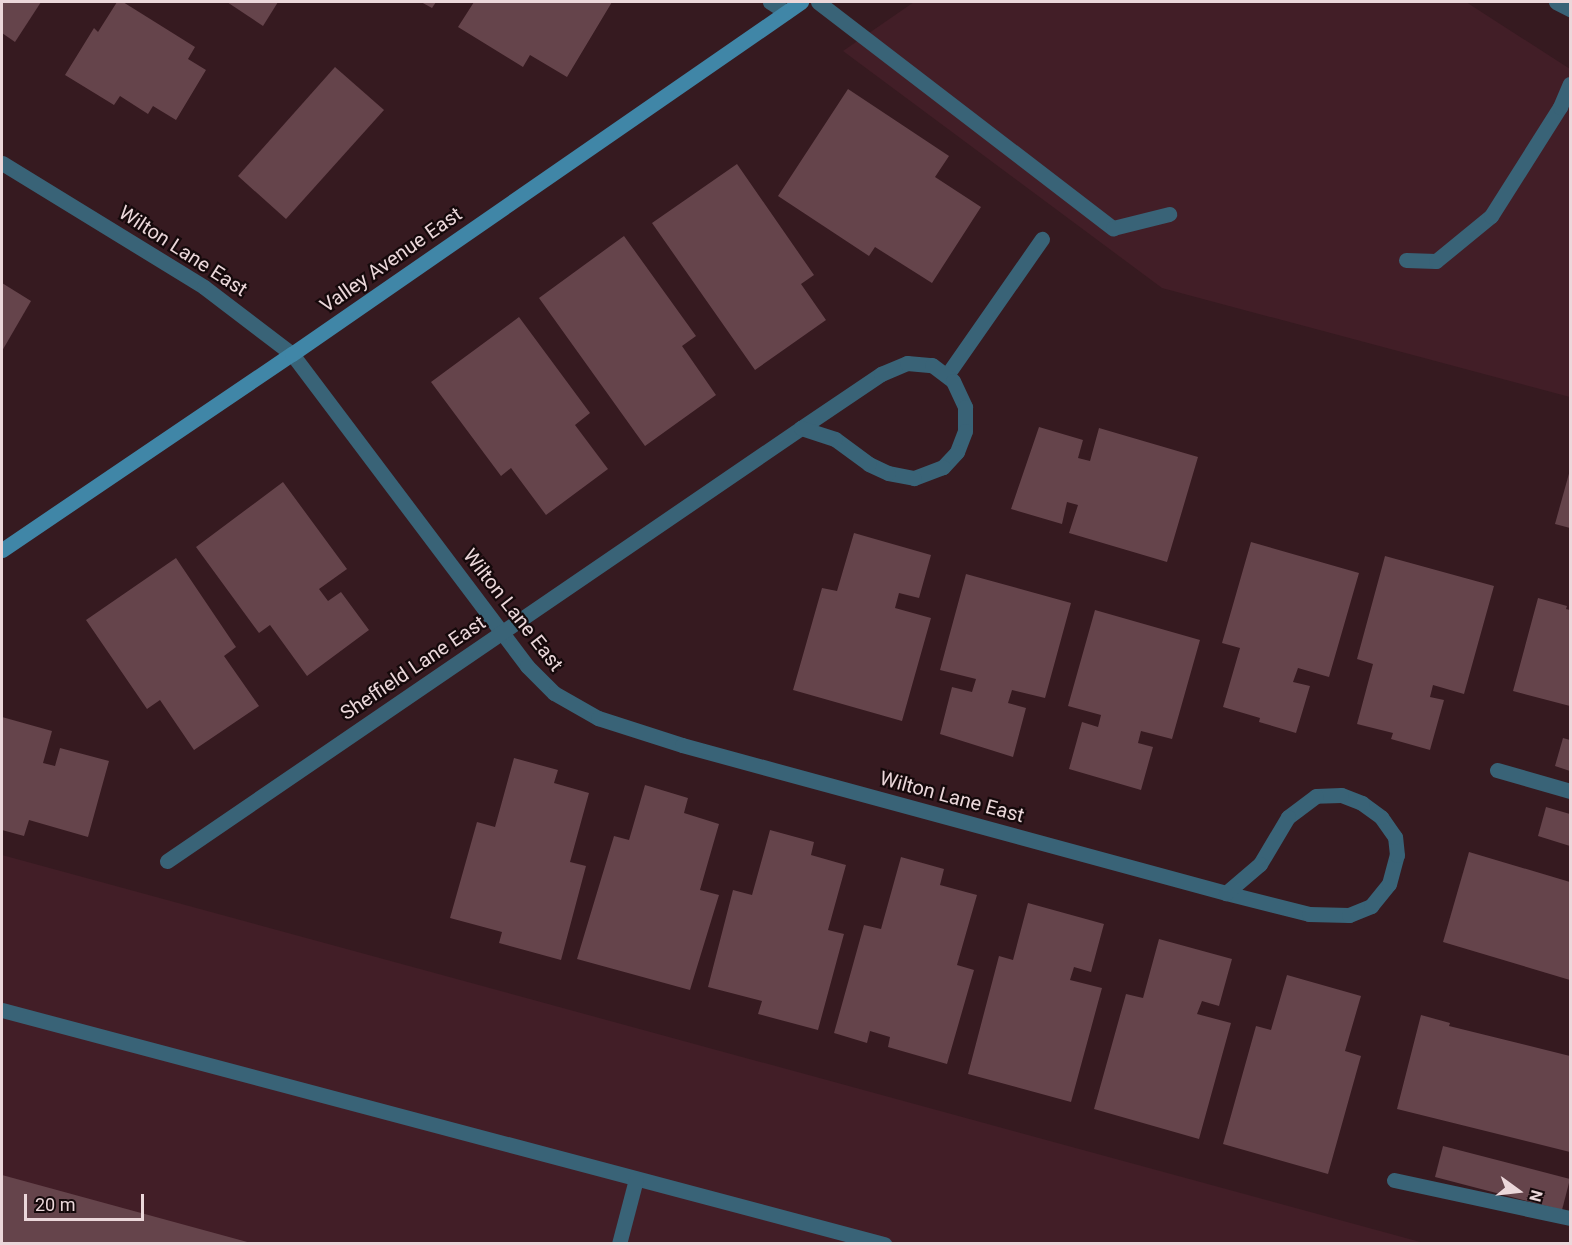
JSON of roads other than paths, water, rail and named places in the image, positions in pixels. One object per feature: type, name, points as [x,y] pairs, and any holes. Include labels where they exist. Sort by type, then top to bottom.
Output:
[{"type":"main road","name":"Valley Avenue East","points":[[2,550],[292,354],[801,2]]},
{"type":"street","points":[[770,2],[786,12]]},
{"type":"street","points":[[818,2],[1113,228],[1169,214]]},
{"type":"street","points":[[1557,2],[1570,9]]},
{"type":"street","points":[[1406,260],[1436,261],[1491,216],[1560,107],[1570,84]]},
{"type":"street","name":"Wilton Lane East","points":[[2,163],[204,287],[292,354],[527,666],[554,693],[598,718],[627,729],[1226,893],[1309,914],[1334,916],[1360,912],[1371,906],[1389,884],[1397,855],[1395,837],[1382,817],[1362,803],[1341,795],[1316,796],[1288,817],[1260,864],[1226,893]]},
{"type":"street","points":[[801,428],[835,439],[869,464],[905,478],[925,476],[948,463],[957,452],[965,431],[963,400],[957,387],[947,375],[1042,239]]},
{"type":"street","name":"Sheffield Lane East","points":[[167,861],[801,428],[897,366],[920,362],[947,375]]},
{"type":"street","points":[[1497,770],[1570,791]]},
{"type":"street","points":[[2,1010],[884,1244]]},
{"type":"street","points":[[619,1244],[636,1179]]},
{"type":"street","points":[[1394,1180],[1570,1218]]}]
